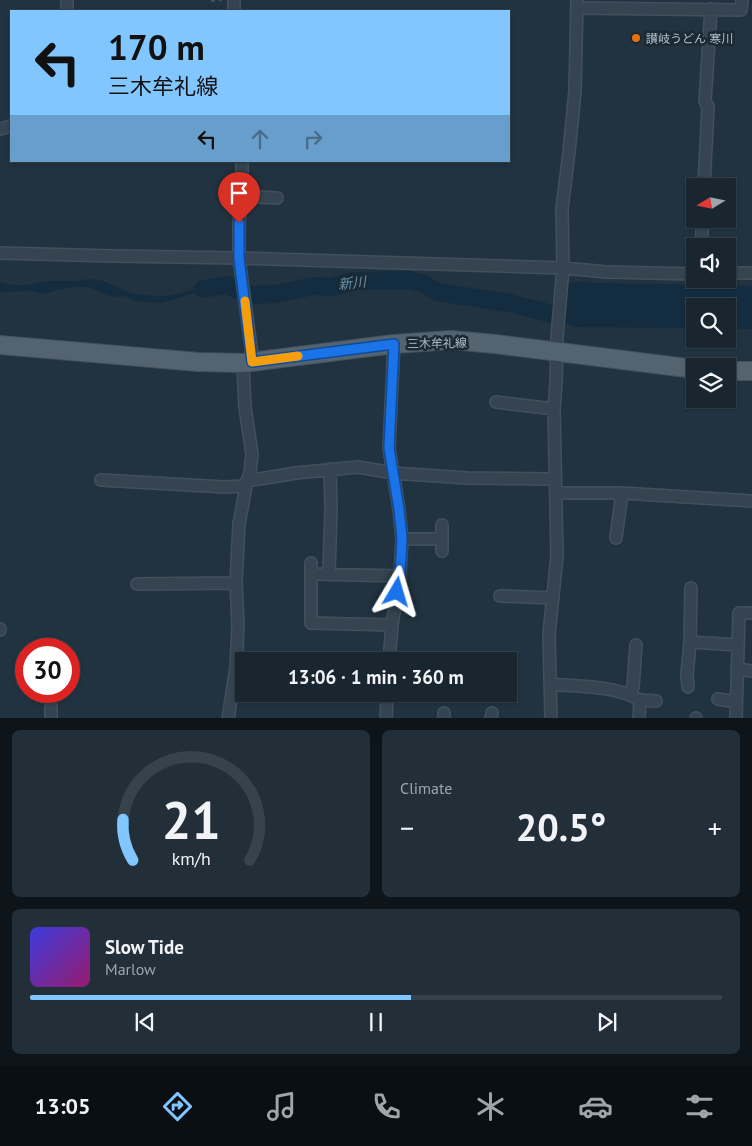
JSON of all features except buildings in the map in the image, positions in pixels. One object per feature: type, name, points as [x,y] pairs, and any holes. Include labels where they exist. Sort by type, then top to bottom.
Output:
[{"type":"main road","name":"三木牟礼線","points":[[0,344],[198,362],[248,362],[394,344],[452,340],[557,344],[686,367]]},
{"type":"main road","points":[[736,372],[752,371]]},
{"type":"street","points":[[550,718],[549,634],[557,556],[554,409],[563,268],[562,209],[574,100],[577,4],[742,10],[742,0]]},
{"type":"street","points":[[704,178],[708,107],[705,101],[711,9]]},
{"type":"street","points":[[228,718],[236,668],[238,625],[236,583],[240,524],[252,454],[246,407],[248,324],[240,261],[239,223],[242,196],[242,162]]},
{"type":"street","points":[[242,196],[278,198]]},
{"type":"street","points":[[0,253],[240,261],[563,268],[607,272],[686,274]]},
{"type":"street","points":[[736,274],[752,273]]},
{"type":"street","points":[[390,652],[400,576],[402,538],[389,448],[394,344]]},
{"type":"street","points":[[496,402],[554,409]]},
{"type":"street","points":[[102,480],[224,488],[296,473],[358,467],[393,473],[467,478],[554,479]]},
{"type":"street","points":[[329,574],[330,469]]},
{"type":"street","points":[[556,493],[622,493],[752,501]]},
{"type":"street","points":[[616,538],[622,493]]},
{"type":"street","points":[[402,538],[442,545],[442,525]]},
{"type":"street","points":[[392,625],[311,623],[311,568],[329,574],[400,576]]},
{"type":"street","points":[[137,584],[236,583]]},
{"type":"street","points":[[688,687],[691,588]]},
{"type":"street","points":[[500,596],[553,598]]},
{"type":"street","points":[[736,718],[738,613],[752,613]]},
{"type":"street","points":[[690,642],[738,645]]},
{"type":"street","points":[[629,694],[633,687],[636,645]]},
{"type":"street","points":[[737,669],[752,671]]},
{"type":"street","points":[[550,684],[614,690],[629,694],[640,700],[656,701]]},
{"type":"street","points":[[718,699],[736,702]]},
{"type":"street","points":[[638,718],[640,700]]},
{"type":"street","points":[[386,718],[387,702]]},
{"type":"path","points":[[211,1],[222,0]]},
{"type":"water","points":[[88,279],[103,281],[125,291],[147,296],[173,295],[213,284],[227,285],[196,292],[162,303],[134,301],[124,296],[106,295],[89,287],[73,287],[45,294],[32,291],[0,292],[0,282],[13,285],[27,285],[45,281]]},
{"type":"water","points":[[577,281],[686,285],[686,288],[736,288],[736,286],[752,286],[752,329],[736,329],[736,298],[686,298],[686,328],[576,327],[557,320],[559,286]]},
{"type":"waterway","name":"新川","points":[[203,289],[226,285],[252,295],[275,294],[314,286],[331,287],[354,281],[408,280],[422,283],[437,292],[509,303],[556,315],[575,309]]},
{"type":"slow traffic","points":[[245,301],[252,362],[298,356]]},
{"type":"place","name":"讃岐うどん 寒川","points":[[636,38]]},
{"type":"route","points":[[239,223],[239,258],[252,362],[394,344],[389,448],[402,538],[400,576],[397,592]]}]
